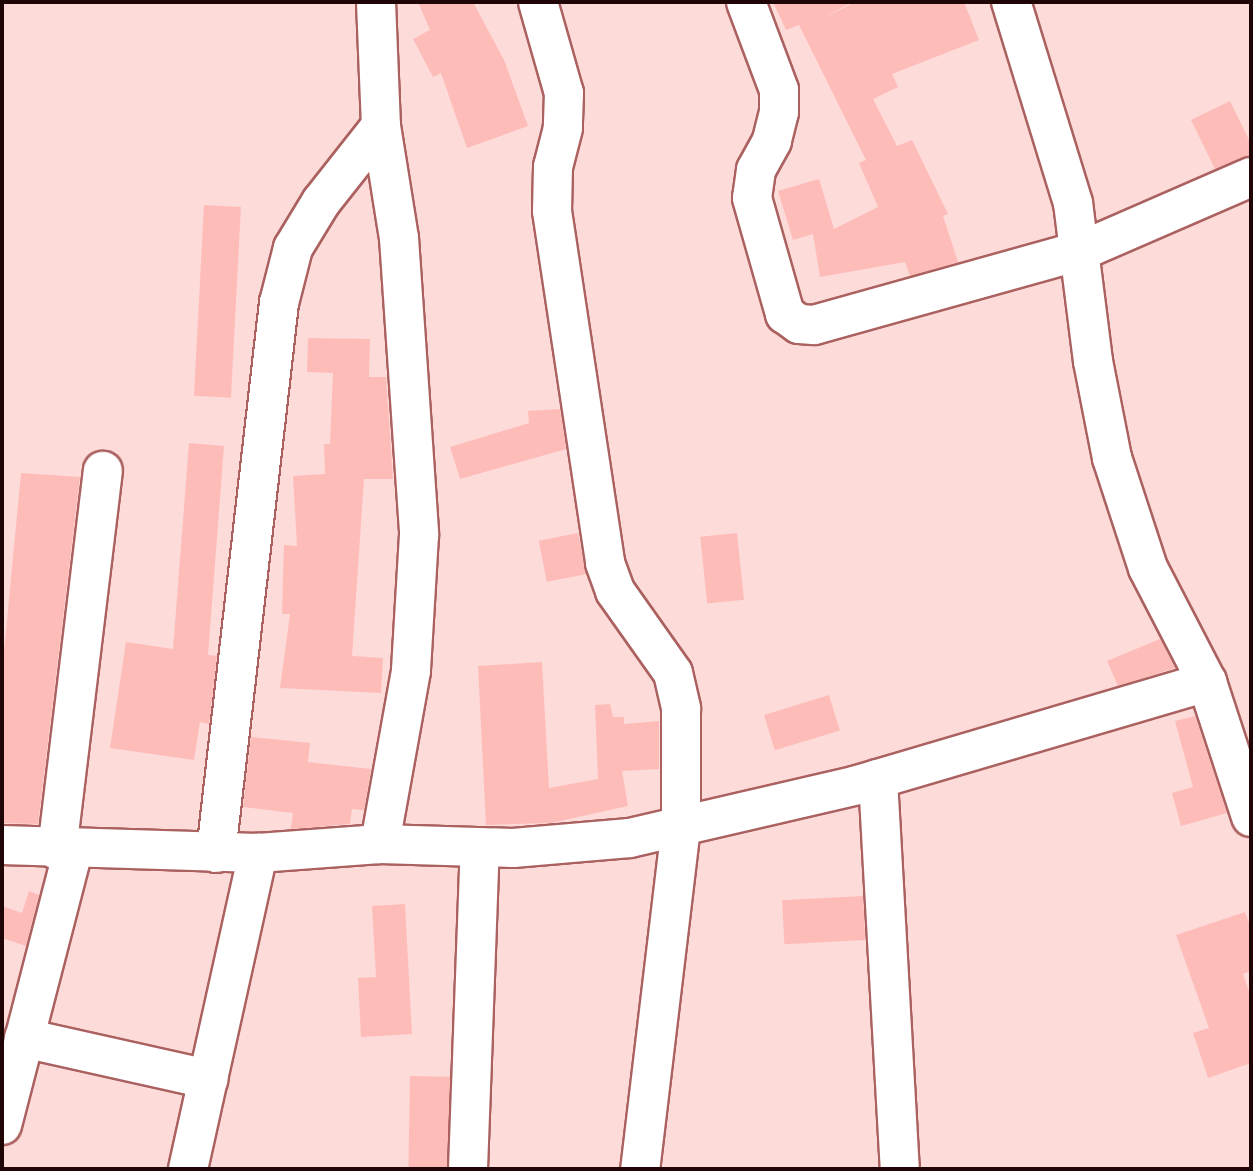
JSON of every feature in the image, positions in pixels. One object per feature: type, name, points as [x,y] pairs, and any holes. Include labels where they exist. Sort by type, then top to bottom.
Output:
[{"type":"street","points":[[376,2],[381,126],[398,238],[419,535],[411,671],[380,845]]},
{"type":"street","points":[[538,2],[564,93],[562,128],[553,167],[552,211],[605,563],[615,591],[673,673],[681,709],[681,827],[640,1169]]},
{"type":"street","points":[[747,2],[779,90],[779,112],[772,141],[756,170],[752,198],[785,314],[799,324],[814,325],[1083,250],[1251,177]]},
{"type":"street","points":[[1011,2],[1073,203],[1083,250],[1093,361],[1112,458],[1148,568],[1207,682],[1251,817]]},
{"type":"street","points":[[216,853],[279,303],[293,248],[321,202],[381,126]]},
{"type":"street","points":[[2,1125],[65,850],[103,471]]},
{"type":"street","points":[[2,845],[65,850],[258,853],[380,845],[480,847],[630,838],[878,779],[1207,682]]},
{"type":"street","points":[[878,779],[900,1169]]},
{"type":"street","points":[[468,1169],[480,847]]},
{"type":"street","points":[[188,1169],[258,853]]},
{"type":"street","points":[[24,1038],[208,1079]]},
{"type":"building","points":[[418,2],[473,2],[504,60],[528,126],[467,148],[441,73],[433,77],[413,39],[430,30]]},
{"type":"building","points":[[773,2],[852,2],[824,18],[855,2],[964,2],[979,40],[892,74],[898,87],[873,99],[897,146],[912,140],[948,214],[943,216],[958,262],[910,276],[905,262],[820,277],[813,234],[793,240],[778,191],[819,179],[834,229],[878,207],[859,163],[866,160],[799,25],[786,30]]},
{"type":"building","points":[[1230,101],[1251,144],[1251,156],[1215,169],[1191,120]]},
{"type":"building","points":[[204,205],[241,207],[231,398],[194,396]]},
{"type":"building","points":[[308,338],[370,339],[369,377],[386,377],[393,479],[364,479],[352,656],[383,658],[381,693],[280,688],[290,614],[282,614],[284,545],[297,546],[293,476],[325,474],[324,444],[330,444],[333,373],[307,372]]},
{"type":"building","points":[[560,409],[566,449],[460,479],[450,447],[529,423],[528,411]]},
{"type":"building","points":[[189,443],[224,446],[208,655],[217,656],[209,724],[200,722],[194,760],[110,748],[126,642],[173,649]]},
{"type":"building","points":[[21,473],[80,477],[38,824],[2,823],[2,673]]},
{"type":"building","points":[[578,533],[586,574],[547,582],[539,541]]},
{"type":"building","points":[[737,533],[744,600],[707,604],[700,537]]},
{"type":"building","points":[[1160,639],[1175,668],[1118,686],[1107,661]]},
{"type":"building","points":[[542,662],[549,788],[598,779],[595,705],[610,704],[613,717],[624,717],[624,724],[659,721],[659,769],[622,771],[628,806],[551,823],[486,825],[478,666]]},
{"type":"building","points":[[829,695],[840,730],[775,750],[764,715]]},
{"type":"building","points":[[1195,716],[1227,813],[1181,826],[1172,793],[1193,787],[1175,721]]},
{"type":"building","points":[[251,737],[310,743],[308,762],[371,769],[364,810],[352,809],[350,824],[291,829],[293,813],[243,807]]},
{"type":"building","points":[[29,891],[39,895],[26,946],[2,938],[2,906],[22,913]]},
{"type":"building","points":[[863,896],[865,940],[784,944],[782,900]]},
{"type":"building","points":[[405,904],[412,1034],[361,1037],[358,978],[376,977],[372,906]]},
{"type":"building","points":[[1245,912],[1251,928],[1251,971],[1243,974],[1251,997],[1251,1063],[1208,1078],[1193,1033],[1209,1028],[1176,935]]},
{"type":"building","points":[[410,1076],[450,1077],[448,1169],[408,1169]]}]
